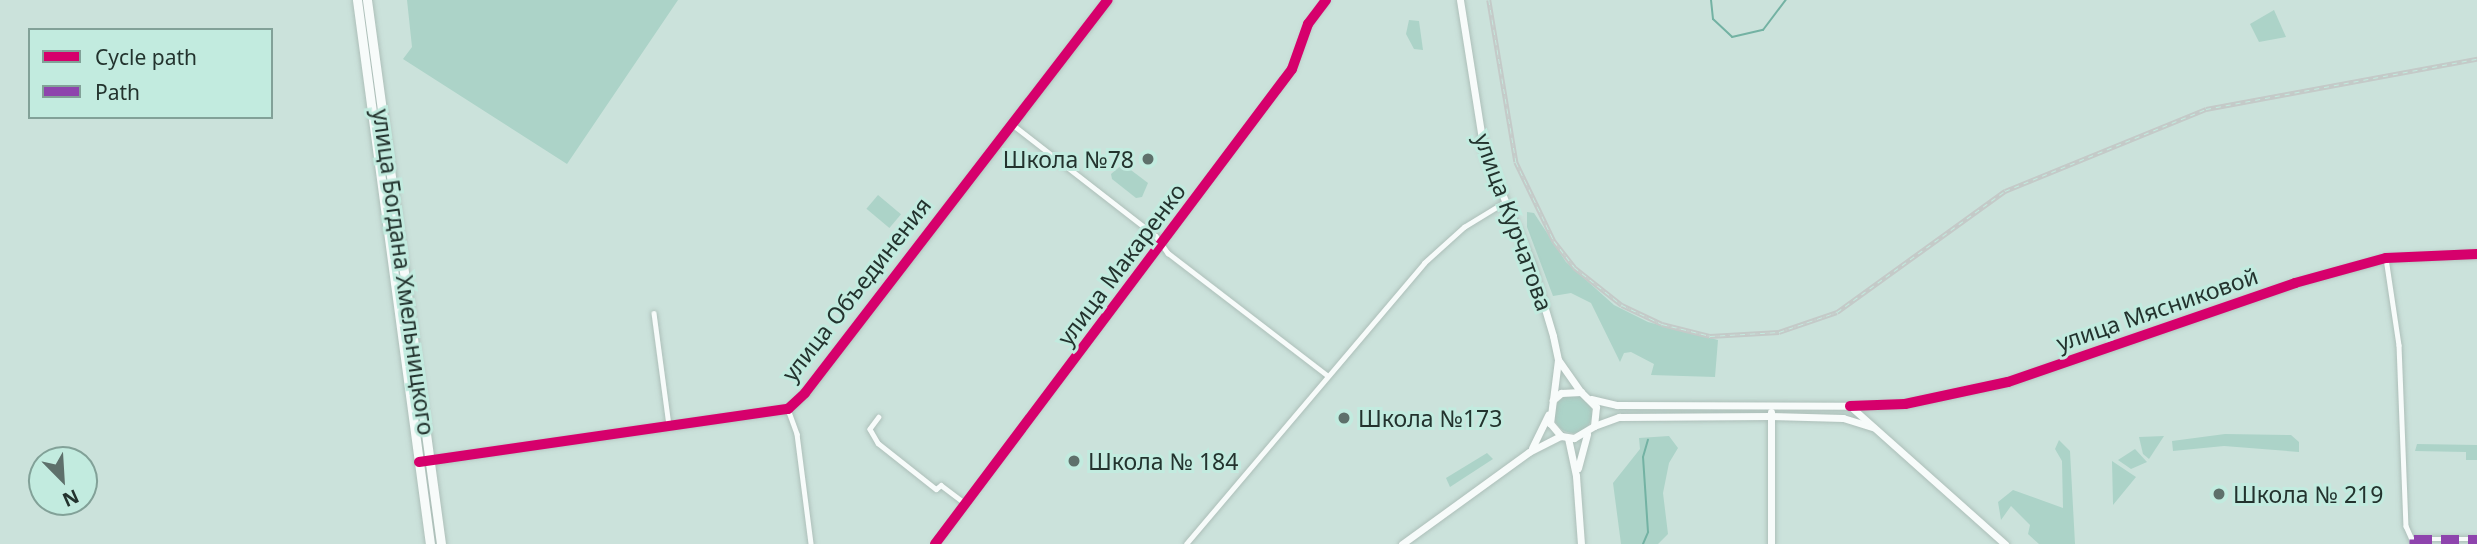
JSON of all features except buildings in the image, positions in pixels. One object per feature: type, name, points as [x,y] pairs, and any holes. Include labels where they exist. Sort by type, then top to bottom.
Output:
[{"type":"highway","name":"улица Богдана Хмельницкого","points":[[357,0],[407,332],[424,461],[430,544]]},
{"type":"highway","name":"улица Богдана Хмельницкого","points":[[367,0],[391,215]]},
{"type":"highway","name":"улица Богдана Хмельницкого","points":[[424,461],[441,544]]},
{"type":"street","name":"улица Объединения","points":[[424,461],[788,409],[805,393],[1108,0]]},
{"type":"street","name":"улица Макаренко","points":[[935,544],[1162,247],[1292,69],[1308,24],[1326,0]]},
{"type":"street","name":"улица Курчатова","points":[[1460,0],[1484,151],[1546,305],[1558,360],[1553,400]]},
{"type":"street","points":[[1011,123],[1156,236],[1162,247],[1327,376]]},
{"type":"street","points":[[1186,544],[1327,376],[1335,372],[1424,263],[1464,227],[1506,202]]},
{"type":"street","name":"улица Мясниковой","points":[[1591,398],[1617,405],[1905,404],[2008,382],[2295,283],[2386,258],[2477,254]]},
{"type":"street","points":[[2386,258],[2399,345],[2406,526],[2414,542],[2477,539]]},
{"type":"street","points":[[654,313],[669,426]]},
{"type":"street","name":"улица Курчатова","points":[[1558,360],[1581,392]]},
{"type":"street","points":[[1530,452],[1553,400],[1571,390],[1581,392],[1591,398],[1597,416],[1594,426],[1587,434],[1576,476]]},
{"type":"street","points":[[1771,406],[1771,544]]},
{"type":"street","points":[[1850,406],[2005,544]]},
{"type":"street","points":[[788,409],[797,434],[811,544]]},
{"type":"street","points":[[1548,414],[1564,437],[1576,476],[1581,544]]},
{"type":"street","points":[[1594,426],[1619,417],[1771,416],[1843,418],[1877,428]]},
{"type":"street","points":[[879,417],[870,429],[878,443],[936,489],[941,485],[966,504]]},
{"type":"street","points":[[1402,544],[1530,452],[1564,437],[1587,434]]},
{"type":"green space","points":[[407,0],[678,0],[567,164],[403,59],[412,47]]},
{"type":"green space","points":[[2274,10],[2286,37],[2259,42],[2250,24]]},
{"type":"green space","points":[[1409,20],[1419,21],[1423,50],[1414,49],[1406,34]]},
{"type":"green space","points":[[1123,164],[1148,183],[1142,197],[1136,198],[1112,179],[1111,174]]},
{"type":"green space","points":[[878,195],[901,214],[889,228],[866,209]]},
{"type":"green space","points":[[1527,212],[1534,213],[1566,262],[1614,305],[1648,322],[1718,340],[1715,377],[1651,375],[1654,364],[1631,352],[1624,353],[1620,362],[1591,303],[1571,293],[1553,296],[1527,227]]},
{"type":"green space","points":[[1573,395],[1586,401],[1592,414],[1586,427],[1573,433],[1560,427],[1554,414],[1560,401]]},
{"type":"green space","points":[[2225,434],[2291,435],[2299,442],[2299,452],[2224,446],[2173,451],[2172,441]]},
{"type":"green space","points":[[1669,436],[1678,448],[1669,463],[1663,493],[1668,534],[1658,544],[1621,544],[1613,483],[1640,449],[1639,438]]},
{"type":"green space","points":[[2164,436],[2149,459],[2143,454],[2139,437]]},
{"type":"green space","points":[[2059,440],[2070,451],[2075,544],[2039,544],[2028,534],[2030,525],[2011,506],[2001,520],[1998,502],[2013,490],[2063,508],[2062,461],[2055,449]]},
{"type":"green space","points":[[2417,444],[2477,445],[2477,460],[2466,460],[2466,452],[2415,451]]},
{"type":"green space","points":[[2135,449],[2147,462],[2131,469],[2118,460]]},
{"type":"green space","points":[[1487,453],[1493,459],[1450,487],[1446,478]]},
{"type":"green space","points":[[2112,461],[2136,477],[2113,505],[2113,504]]},
{"type":"waterway","points":[[1711,0],[1713,19],[1732,37],[1763,30],[1786,0]]},
{"type":"waterway","points":[[1643,544],[1648,532],[1643,457],[1648,440]]},
{"type":"railway","points":[[1489,0],[1516,162],[1554,241],[1574,267],[1622,305],[1662,324],[1710,336],[1779,332],[1837,312],[2005,191],[2206,109],[2477,59]]},
{"type":"marked path","points":[[2414,544],[2414,539],[2477,539]]},
{"type":"cycle path","points":[[419,462],[788,409],[805,393],[1108,0]]},
{"type":"cycle path","points":[[935,544],[1292,69],[1308,24],[1326,0]]},
{"type":"cycle path","points":[[1850,406],[1905,404],[2008,382],[2295,283],[2386,258],[2477,254]]},
{"type":"place","name":"Школа №78","points":[[1148,159]]},
{"type":"place","name":"Школа №173","points":[[1344,418]]},
{"type":"place","name":"Школа № 184","points":[[1074,461]]},
{"type":"place","name":"Школа № 219","points":[[2219,494]]}]
